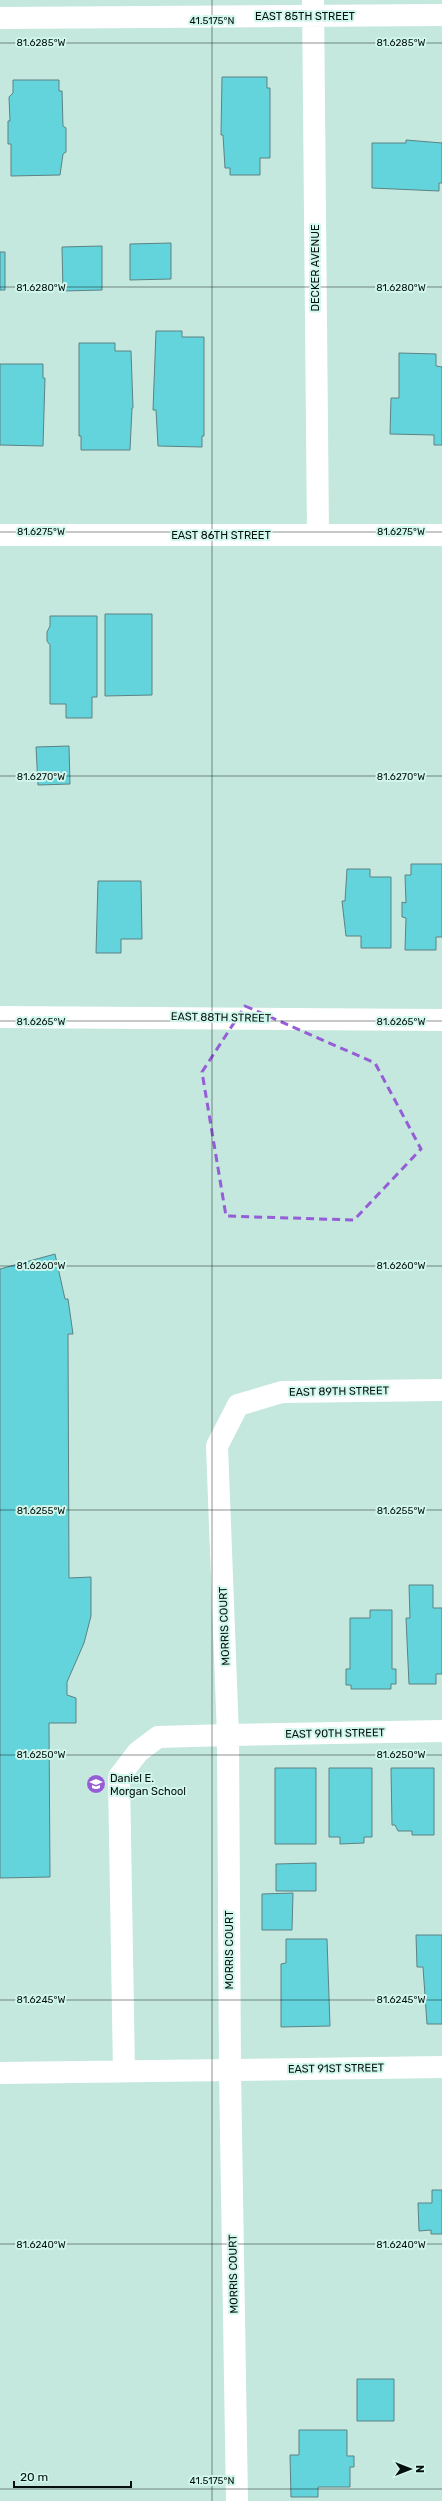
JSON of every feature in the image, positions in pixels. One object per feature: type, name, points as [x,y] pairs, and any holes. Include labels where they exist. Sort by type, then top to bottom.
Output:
[{"type":"street","name":"EAST 85TH STREET","points":[[0,18],[313,8],[442,15]]},
{"type":"street","name":"DECKER AVENUE","points":[[313,8],[318,535]]},
{"type":"street","name":"EAST 86TH STREET","points":[[0,535],[442,535]]},
{"type":"street","name":"EAST 88TH STREET","points":[[0,1017],[442,1020]]},
{"type":"street","name":"EAST 89TH STREET","points":[[238,1405],[282,1392],[442,1390]]},
{"type":"street","name":"MORRIS COURT","points":[[237,2501],[230,2070],[228,1735],[218,1446],[238,1405]]},
{"type":"street","name":"EAST 90TH STREET","points":[[124,2072],[118,1777],[138,1752],[158,1737],[442,1731]]},
{"type":"street","name":"EAST 91ST STREET","points":[[0,2073],[442,2067]]},
{"type":"highlighted area","points":[[245,1006],[375,1063],[421,1149],[354,1220],[226,1216],[202,1072]]},
{"type":"building","points":[[222,77],[267,77],[267,88],[270,88],[270,158],[260,158],[260,175],[230,175],[230,168],[225,168],[223,135],[221,135]]},
{"type":"building","points":[[13,80],[59,80],[59,91],[62,91],[63,126],[66,128],[66,152],[63,154],[60,175],[11,176],[11,144],[8,144],[8,121],[10,121],[9,97],[13,93]]},
{"type":"building","points":[[406,140],[442,143],[442,183],[439,183],[439,191],[372,188],[372,143],[406,143]]},
{"type":"building","points":[[171,243],[171,279],[130,280],[130,244]]},
{"type":"building","points":[[102,246],[102,290],[63,291],[62,247]]},
{"type":"building","points":[[0,252],[5,252],[5,290],[0,290]]},
{"type":"building","points":[[156,331],[182,331],[182,337],[204,337],[204,436],[202,436],[202,447],[158,446],[156,410],[153,410]]},
{"type":"building","points":[[79,343],[115,343],[115,351],[131,351],[133,408],[130,450],[81,450],[81,436],[79,436]]},
{"type":"building","points":[[399,353],[436,354],[436,366],[442,367],[442,445],[434,445],[434,435],[390,434],[391,398],[399,398]]},
{"type":"building","points":[[0,364],[43,364],[43,378],[45,378],[43,446],[0,445]]},
{"type":"building","points":[[105,614],[152,614],[152,695],[105,696]]},
{"type":"building","points":[[50,616],[97,616],[97,697],[92,697],[92,718],[66,718],[66,704],[50,704],[50,645],[47,641],[47,632],[50,626]]},
{"type":"building","points":[[69,746],[70,784],[38,785],[36,747]]},
{"type":"building","points":[[411,864],[442,864],[442,937],[436,937],[436,950],[405,950],[406,918],[402,917],[402,902],[406,903],[405,875],[411,875]]},
{"type":"building","points":[[347,869],[370,869],[370,877],[391,877],[391,948],[361,948],[361,936],[346,936],[342,901],[345,901]]},
{"type":"building","points":[[98,881],[141,881],[142,939],[121,939],[121,953],[96,953]]},
{"type":"building","points":[[55,1254],[65,1299],[68,1299],[73,1334],[68,1334],[69,1578],[91,1577],[91,1616],[84,1643],[67,1682],[67,1695],[76,1698],[76,1723],[49,1723],[50,1877],[0,1878],[0,1269]]},
{"type":"building","points":[[409,1585],[433,1585],[433,1608],[442,1608],[442,1674],[436,1674],[436,1684],[409,1684],[406,1618],[410,1618]]},
{"type":"building","points":[[370,1610],[392,1610],[392,1669],[396,1669],[396,1684],[391,1684],[391,1689],[351,1689],[351,1685],[346,1685],[346,1669],[350,1669],[350,1618],[370,1618]]},
{"type":"building","points":[[275,1768],[316,1768],[316,1844],[275,1844]]},
{"type":"building","points":[[329,1768],[372,1768],[372,1837],[364,1837],[364,1843],[340,1844],[340,1837],[329,1837]]},
{"type":"building","points":[[391,1768],[434,1768],[434,1835],[412,1835],[412,1831],[398,1831],[395,1825],[392,1825]]},
{"type":"building","points":[[316,1863],[316,1891],[276,1891],[276,1864]]},
{"type":"building","points":[[293,1893],[292,1930],[262,1930],[262,1894]]},
{"type":"building","points":[[416,1935],[442,1935],[442,2024],[427,2024],[423,1967],[417,1967]]},
{"type":"building","points":[[286,1939],[327,1939],[330,2026],[281,2027],[281,1964],[286,1963]]},
{"type":"building","points":[[432,2190],[442,2190],[442,2234],[431,2234],[431,2230],[419,2231],[418,2203],[432,2203]]},
{"type":"building","points":[[357,2379],[394,2379],[394,2421],[357,2421]]},
{"type":"building","points":[[299,2430],[347,2430],[347,2456],[354,2456],[354,2467],[350,2467],[350,2487],[318,2487],[318,2497],[291,2497],[290,2455],[299,2455]]},
{"type":"place","name":"Daniel E. Morgan School","points":[[96,1784]]}]
